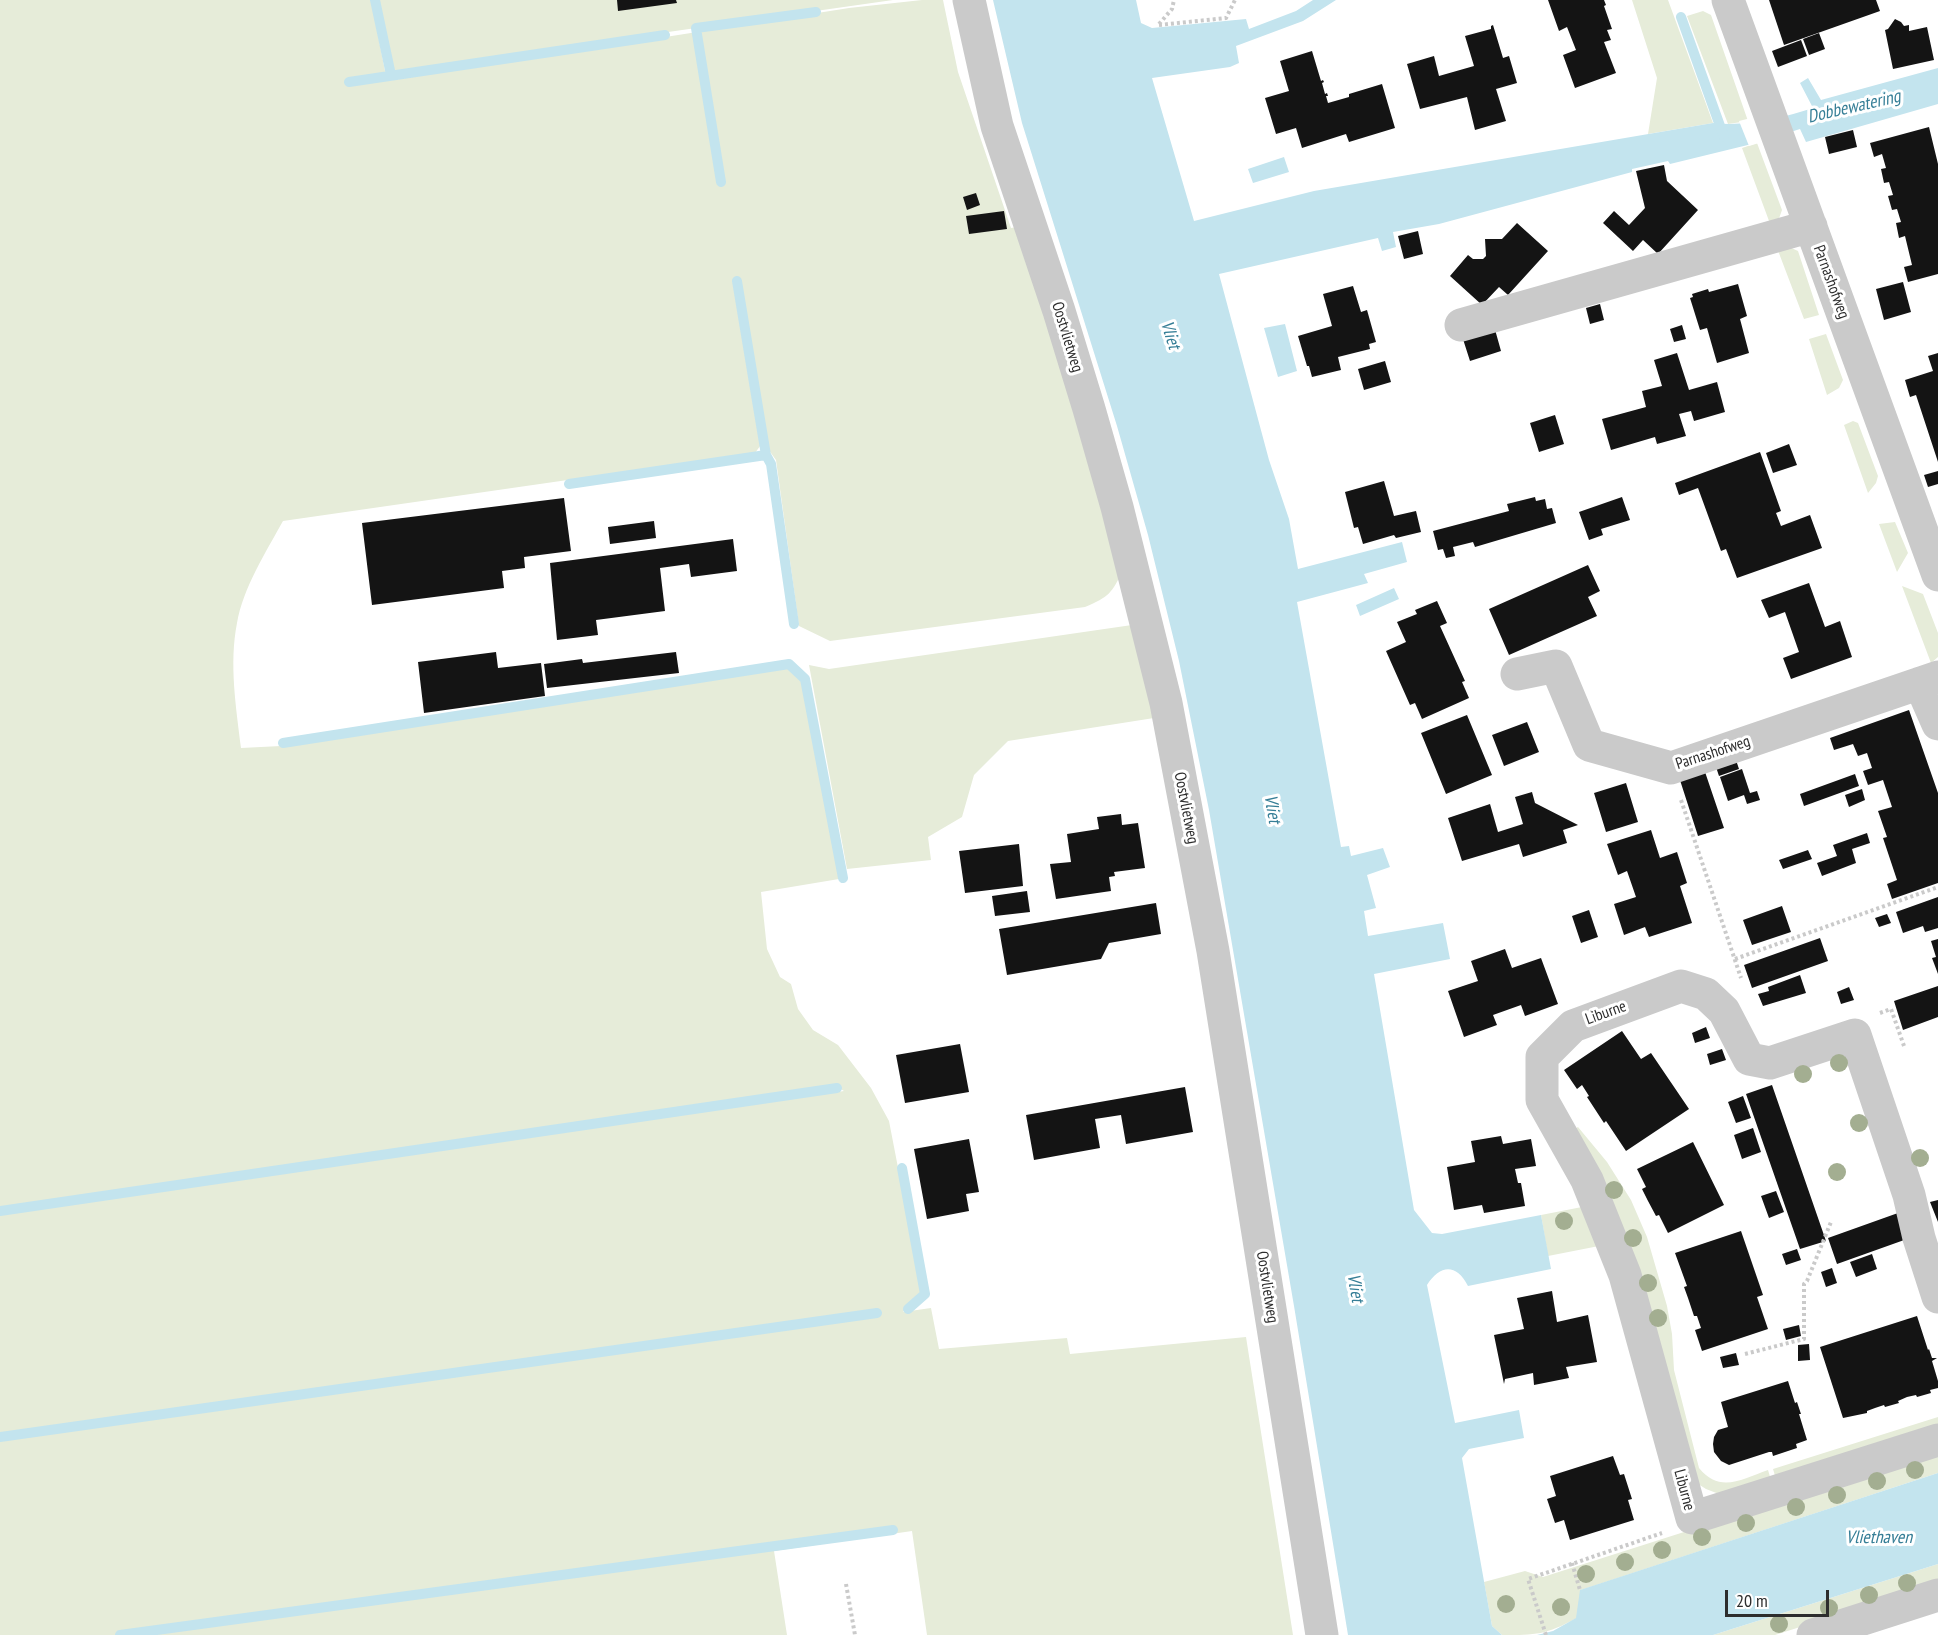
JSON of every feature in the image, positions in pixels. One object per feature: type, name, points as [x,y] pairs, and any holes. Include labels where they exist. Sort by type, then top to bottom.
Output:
[{"type":"street","name":"Oostvlietweg","points":[[969,0],[997,126],[1089,409],[1117,507],[1167,703],[1215,963],[1322,1635]]},
{"type":"street","name":"Parnashofweg","points":[[1728,0],[1938,575]]},
{"type":"street","name":"Parnashofweg","points":[[1461,325],[1811,226]]},
{"type":"street","name":"Parnashofweg","points":[[1517,674],[1556,666],[1589,745],[1671,768],[1929,680],[1938,724]]},
{"type":"street","name":"Liburne","points":[[1938,1297],[1918,1238],[1909,1195],[1855,1035],[1770,1063],[1749,1059],[1724,1011],[1706,994],[1681,986],[1573,1026],[1542,1057],[1542,1100],[1587,1180],[1625,1275],[1692,1518],[1938,1440]]},
{"type":"street","points":[[1813,1635],[1938,1595]]},
{"type":"path","points":[[1174,0],[1172,9],[1159,25],[1226,18],[1235,0]]},
{"type":"path","points":[[1671,768],[1742,981]]},
{"type":"path","points":[[1735,959],[1938,887]]},
{"type":"path","points":[[1745,1354],[1804,1339],[1804,1284],[1831,1222]]},
{"type":"path","name":"Liburne","points":[[1546,1635],[1528,1579],[1664,1532],[1692,1518]]},
{"type":"path","points":[[1572,1563],[1580,1590]]},
{"type":"path","points":[[846,1584],[855,1635]]},
{"type":"green space","points":[[0,0],[371,0],[387,81],[849,8],[943,0],[958,72],[1011,228],[1017,227],[1123,570],[1109,593],[1085,607],[830,641],[799,626],[776,460],[763,442],[755,453],[283,521],[244,597],[237,623],[233,669],[241,748],[281,746],[788,667],[801,681],[839,879],[761,892],[767,949],[780,977],[791,984],[798,1009],[813,1030],[838,1045],[871,1088],[889,1121],[922,1292],[903,1312],[931,1308],[939,1349],[1067,1338],[1070,1354],[1246,1337],[1293,1635],[927,1635],[912,1531],[774,1551],[787,1635],[0,1635],[0,1211],[844,1091],[834,1085],[677,1110],[0,1208]]},
{"type":"green space","points":[[379,0],[893,0],[394,71]]},
{"type":"green space","points":[[1632,0],[1668,0],[1713,123],[1648,134],[1657,78]]},
{"type":"green space","points":[[1703,11],[1711,15],[1748,121],[1728,124],[1687,16]]},
{"type":"green space","points":[[1757,143],[1782,210],[1777,224],[1772,229],[1742,148]]},
{"type":"green space","points":[[1787,246],[1798,251],[1819,315],[1804,319],[1777,248]]},
{"type":"green space","points":[[1826,334],[1843,380],[1839,388],[1827,395],[1809,339]]},
{"type":"green space","points":[[1853,421],[1858,423],[1878,476],[1876,483],[1868,493],[1844,425]]},
{"type":"green space","points":[[1895,522],[1908,553],[1897,572],[1879,524]]},
{"type":"green space","points":[[1902,586],[1923,594],[1938,633],[1938,657],[1931,663]]},
{"type":"green space","points":[[1132,625],[1154,718],[1008,741],[974,775],[962,817],[928,837],[931,860],[847,869],[809,665],[829,669]]},
{"type":"green space","points":[[1578,1127],[1607,1162],[1631,1200],[1647,1237],[1667,1306],[1672,1334],[1674,1370],[1699,1468],[1715,1481],[1732,1482],[1768,1470],[1771,1480],[1719,1494],[1695,1482],[1573,1130]]},
{"type":"green space","points":[[1582,1207],[1599,1246],[1548,1256],[1541,1215]]},
{"type":"green space","points":[[1938,1417],[1938,1426],[1776,1479],[1773,1469]]},
{"type":"green space","points":[[1938,1451],[1938,1473],[1581,1590],[1577,1618],[1557,1628],[1533,1634],[1502,1635],[1492,1626],[1484,1582],[1525,1571],[1543,1577]]},
{"type":"green space","points":[[1938,1564],[1938,1583],[1775,1635],[1713,1635]]},
{"type":"water","points":[[993,0],[1136,0],[1141,23],[1152,28],[1246,19],[1249,29],[1296,11],[1313,0],[1336,0],[1303,21],[1236,46],[1239,63],[1230,67],[1152,78],[1194,221],[1314,191],[1713,123],[1750,123],[1789,115],[1813,108],[1800,83],[1808,78],[1821,100],[1938,68],[1938,104],[1806,142],[1800,129],[1756,143],[1670,164],[1668,161],[1632,169],[1632,172],[1439,224],[1393,232],[1396,247],[1382,251],[1378,238],[1219,274],[1269,460],[1289,519],[1298,569],[1402,542],[1407,562],[1364,574],[1368,583],[1297,602],[1341,847],[1349,846],[1351,856],[1383,848],[1390,867],[1367,875],[1376,908],[1364,911],[1368,936],[1443,923],[1450,959],[1374,974],[1414,1210],[1432,1233],[1442,1234],[1541,1215],[1551,1269],[1468,1286],[1458,1273],[1448,1269],[1437,1273],[1427,1285],[1455,1423],[1519,1410],[1524,1438],[1469,1449],[1462,1458],[1492,1626],[1502,1635],[1348,1635],[1209,810],[1179,661],[1148,535],[1117,426],[1022,123]]},
{"type":"water","points":[[1284,157],[1289,172],[1253,183],[1248,169]]},
{"type":"water","points":[[1285,324],[1297,371],[1278,377],[1264,328]]},
{"type":"water","points":[[1394,588],[1399,599],[1360,616],[1356,605]]},
{"type":"water","name":"Vliethaven","points":[[1938,1473],[1938,1564],[1713,1635],[1537,1635],[1553,1631],[1576,1618],[1580,1590]]},
{"type":"pier","points":[[1755,117],[1779,137],[1749,146],[1739,121]]},
{"type":"building","points":[[617,0],[676,0],[677,3],[618,11]]},
{"type":"building","points":[[1548,0],[1604,0],[1612,29],[1607,30],[1611,40],[1604,42],[1616,73],[1575,88],[1563,55],[1576,50],[1567,27],[1559,31]]},
{"type":"building","points":[[1769,0],[1876,0],[1880,11],[1784,45]]},
{"type":"building","points":[[1895,19],[1904,26],[1909,25],[1909,31],[1927,27],[1934,60],[1893,69],[1885,30]]},
{"type":"building","points":[[1493,25],[1503,58],[1509,56],[1517,83],[1496,89],[1506,121],[1475,130],[1467,97],[1420,109],[1407,64],[1434,56],[1439,76],[1474,66],[1465,36],[1491,29]]},
{"type":"building","points":[[1819,33],[1825,49],[1809,55],[1803,39]]},
{"type":"building","points":[[1801,40],[1807,56],[1778,67],[1772,51]]},
{"type":"building","points":[[1312,51],[1321,81],[1324,82],[1322,83],[1325,94],[1327,93],[1328,96],[1326,96],[1328,103],[1382,84],[1395,128],[1349,142],[1346,134],[1302,148],[1296,128],[1276,134],[1265,98],[1289,91],[1280,61]]},
{"type":"building","points":[[1929,127],[1938,164],[1938,274],[1908,282],[1904,267],[1912,265],[1905,236],[1899,238],[1896,223],[1901,222],[1897,209],[1892,210],[1888,196],[1893,195],[1889,182],[1884,183],[1881,169],[1886,168],[1882,154],[1874,157],[1870,143]]},
{"type":"building","points":[[1853,130],[1857,147],[1829,154],[1825,137]]},
{"type":"building","points":[[1664,165],[1667,181],[1698,210],[1658,254],[1643,240],[1633,251],[1603,223],[1614,211],[1629,225],[1645,208],[1636,171]]},
{"type":"building","points":[[976,193],[980,205],[967,210],[963,197]]},
{"type":"building","points":[[1004,211],[1007,229],[969,234],[966,216]]},
{"type":"building","points":[[1517,223],[1548,251],[1508,295],[1499,287],[1482,305],[1450,276],[1468,255],[1473,259],[1483,259],[1486,256],[1485,239],[1502,239]]},
{"type":"building","points":[[1418,231],[1423,254],[1404,259],[1398,236]]},
{"type":"building","points":[[1903,282],[1911,312],[1884,320],[1876,289]]},
{"type":"building","points":[[1738,284],[1747,316],[1740,319],[1749,353],[1717,363],[1707,328],[1700,330],[1690,298],[1693,297],[1692,294],[1708,289],[1709,292]]},
{"type":"building","points":[[1353,286],[1361,312],[1367,310],[1376,342],[1369,344],[1370,349],[1338,357],[1341,370],[1312,377],[1298,336],[1332,326],[1323,294]]},
{"type":"building","points":[[1600,304],[1604,320],[1590,324],[1586,308]]},
{"type":"building","points":[[1682,325],[1686,339],[1674,342],[1670,329]]},
{"type":"building","points":[[1494,326],[1501,351],[1470,361],[1462,336]]},
{"type":"building","points":[[1677,353],[1689,390],[1717,382],[1725,412],[1694,421],[1691,411],[1679,414],[1686,436],[1657,444],[1655,437],[1611,450],[1602,419],[1646,407],[1642,391],[1662,386],[1654,360]]},
{"type":"building","points":[[1938,353],[1938,462],[1916,395],[1910,397],[1905,380],[1933,371],[1928,356]]},
{"type":"building","points":[[1385,361],[1391,382],[1364,390],[1358,369]]},
{"type":"building","points":[[1555,415],[1564,444],[1539,452],[1530,423]]},
{"type":"building","points":[[1789,444],[1797,465],[1773,473],[1766,453]]},
{"type":"building","points":[[1760,452],[1781,511],[1776,513],[1781,526],[1810,515],[1822,548],[1737,578],[1726,549],[1721,551],[1698,488],[1679,495],[1675,483]]},
{"type":"building","points":[[1938,471],[1938,484],[1928,487],[1924,475]]},
{"type":"building","points":[[1384,481],[1394,516],[1416,511],[1421,532],[1396,538],[1394,535],[1363,544],[1358,527],[1354,528],[1345,492]]},
{"type":"building","points":[[1535,497],[1536,501],[1545,499],[1547,509],[1552,508],[1556,523],[1475,547],[1473,542],[1453,547],[1455,556],[1446,558],[1443,549],[1438,550],[1433,531],[1509,511],[1507,504]]},
{"type":"building","points":[[1622,497],[1630,520],[1601,529],[1603,535],[1589,540],[1579,512]]},
{"type":"building","points":[[564,498],[571,551],[524,557],[525,568],[502,571],[504,588],[372,605],[362,523]]},
{"type":"building","points":[[654,521],[656,538],[610,544],[608,527]]},
{"type":"building","points":[[733,539],[737,571],[691,577],[689,564],[660,568],[665,611],[596,620],[598,635],[557,640],[550,563]]},
{"type":"building","points":[[1588,565],[1600,591],[1588,597],[1597,616],[1509,655],[1489,609]]},
{"type":"building","points":[[1809,583],[1825,627],[1840,621],[1852,657],[1791,679],[1783,658],[1799,652],[1785,612],[1769,618],[1761,600]]},
{"type":"building","points":[[1437,601],[1447,623],[1440,626],[1465,681],[1462,682],[1469,698],[1422,719],[1415,703],[1410,705],[1386,651],[1406,642],[1397,622],[1417,614],[1415,610]]},
{"type":"building","points":[[496,652],[498,668],[541,663],[545,696],[424,713],[418,662]]},
{"type":"building","points":[[676,652],[679,673],[547,688],[544,664],[582,659],[583,663]]},
{"type":"building","points":[[1909,710],[1938,793],[1938,883],[1892,899],[1887,884],[1897,880],[1883,838],[1887,837],[1878,811],[1892,807],[1883,780],[1868,785],[1863,771],[1872,768],[1867,753],[1858,756],[1853,744],[1834,750],[1830,738]]},
{"type":"building","points":[[1467,715],[1492,775],[1446,794],[1421,733]]},
{"type":"building","points":[[1527,722],[1539,752],[1504,766],[1492,735]]},
{"type":"building","points":[[1735,757],[1739,769],[1719,776],[1715,764]]},
{"type":"building","points":[[1704,769],[1724,828],[1698,836],[1679,777]]},
{"type":"building","points":[[1742,769],[1750,793],[1757,791],[1760,800],[1747,804],[1744,795],[1728,801],[1720,777]]},
{"type":"building","points":[[1855,774],[1859,786],[1804,806],[1800,794]]},
{"type":"building","points":[[1626,783],[1638,822],[1606,832],[1594,793]]},
{"type":"building","points":[[1862,789],[1865,800],[1849,807],[1845,795]]},
{"type":"building","points":[[1532,792],[1535,803],[1578,825],[1563,830],[1567,843],[1523,857],[1519,844],[1462,861],[1448,818],[1490,804],[1498,832],[1523,824],[1515,797]]},
{"type":"building","points":[[1121,814],[1122,825],[1138,823],[1145,868],[1114,872],[1115,876],[1109,877],[1111,891],[1056,899],[1050,864],[1071,862],[1067,834],[1099,829],[1097,817]]},
{"type":"building","points":[[1651,830],[1660,858],[1677,852],[1687,883],[1680,886],[1692,923],[1649,937],[1645,927],[1624,935],[1614,904],[1636,897],[1627,871],[1618,875],[1607,844]]},
{"type":"building","points":[[1867,833],[1870,843],[1852,849],[1856,863],[1822,876],[1817,863],[1837,856],[1833,845]]},
{"type":"building","points":[[1019,844],[1023,886],[965,893],[959,851]]},
{"type":"building","points":[[1808,850],[1812,859],[1783,869],[1779,860]]},
{"type":"building","points":[[1027,891],[1030,912],[995,916],[992,896]]},
{"type":"building","points":[[1938,897],[1938,928],[1925,932],[1923,926],[1903,933],[1896,912]]},
{"type":"building","points":[[1156,903],[1161,934],[1109,943],[1101,959],[1007,975],[999,929]]},
{"type":"building","points":[[1782,906],[1791,932],[1752,945],[1743,920]]},
{"type":"building","points":[[1589,910],[1598,937],[1581,943],[1572,916]]},
{"type":"building","points":[[1887,914],[1891,923],[1879,927],[1875,918]]},
{"type":"building","points":[[1820,938],[1828,961],[1752,988],[1744,965]]},
{"type":"building","points":[[1938,939],[1938,974],[1932,958],[1936,957],[1931,941]]},
{"type":"building","points":[[1505,949],[1512,968],[1541,958],[1558,1004],[1525,1016],[1521,1005],[1493,1015],[1497,1025],[1464,1037],[1448,991],[1478,981],[1471,961]]},
{"type":"building","points":[[1800,975],[1806,993],[1763,1006],[1758,994],[1769,991],[1768,987]]},
{"type":"building","points":[[1938,986],[1938,1017],[1903,1030],[1894,1001]]},
{"type":"building","points":[[1849,987],[1854,1000],[1841,1004],[1837,992]]},
{"type":"building","points":[[1706,1027],[1710,1038],[1695,1043],[1692,1033]]},
{"type":"building","points":[[1622,1031],[1641,1059],[1651,1053],[1689,1109],[1626,1151],[1606,1121],[1604,1123],[1582,1085],[1577,1089],[1564,1070]]},
{"type":"building","points":[[960,1044],[969,1092],[905,1103],[896,1055]]},
{"type":"building","points":[[1722,1049],[1726,1060],[1710,1065],[1707,1054]]},
{"type":"building","points":[[1772,1085],[1826,1241],[1800,1249],[1746,1094]]},
{"type":"building","points":[[1185,1087],[1193,1132],[1126,1144],[1121,1115],[1095,1119],[1100,1148],[1034,1160],[1026,1115]]},
{"type":"building","points":[[1743,1096],[1751,1118],[1736,1123],[1728,1102]]},
{"type":"building","points":[[1753,1128],[1761,1152],[1742,1159],[1734,1135]]},
{"type":"building","points":[[1501,1136],[1503,1144],[1531,1139],[1536,1166],[1515,1169],[1518,1183],[1521,1183],[1525,1206],[1484,1213],[1482,1205],[1454,1210],[1447,1167],[1475,1162],[1471,1141]]},
{"type":"building","points":[[969,1139],[979,1192],[966,1194],[969,1211],[927,1219],[914,1149]]},
{"type":"building","points":[[1693,1142],[1724,1205],[1668,1233],[1642,1189],[1646,1187],[1637,1169]]},
{"type":"building","points":[[1776,1191],[1784,1212],[1769,1218],[1761,1196]]},
{"type":"building","points":[[1938,1200],[1938,1222],[1930,1202]]},
{"type":"building","points":[[1898,1213],[1907,1239],[1837,1264],[1828,1238]]},
{"type":"building","points":[[1741,1231],[1763,1295],[1757,1297],[1768,1329],[1702,1351],[1695,1330],[1701,1328],[1697,1316],[1694,1316],[1684,1287],[1687,1286],[1675,1253]]},
{"type":"building","points":[[1797,1249],[1801,1260],[1786,1265],[1782,1254]]},
{"type":"building","points":[[1872,1254],[1877,1269],[1856,1277],[1850,1262]]},
{"type":"building","points":[[1832,1268],[1837,1283],[1826,1287],[1821,1272]]},
{"type":"building","points":[[1552,1291],[1557,1322],[1588,1315],[1597,1362],[1566,1367],[1569,1378],[1534,1385],[1533,1373],[1505,1379],[1504,1384],[1494,1335],[1524,1329],[1517,1298]]},
{"type":"building","points":[[1917,1316],[1928,1350],[1932,1358],[1937,1358],[1932,1361],[1938,1388],[1930,1390],[1931,1393],[1907,1397],[1898,1401],[1899,1403],[1885,1407],[1884,1405],[1867,1411],[1867,1413],[1843,1418],[1820,1347]]},
{"type":"building","points":[[1799,1325],[1801,1336],[1786,1340],[1783,1329]]},
{"type":"building","points":[[1809,1344],[1810,1360],[1798,1361],[1798,1345]]},
{"type":"building","points":[[1736,1353],[1739,1365],[1723,1368],[1720,1357]]},
{"type":"building","points":[[1788,1381],[1801,1414],[1799,1414],[1807,1440],[1796,1444],[1797,1448],[1773,1456],[1772,1452],[1769,1452],[1729,1465],[1721,1461],[1714,1452],[1713,1444],[1718,1430],[1728,1427],[1721,1402]]},
{"type":"building","points":[[1613,1456],[1620,1475],[1624,1474],[1632,1499],[1628,1500],[1634,1520],[1570,1540],[1564,1520],[1555,1523],[1547,1499],[1556,1496],[1550,1476]]},
{"type":"waterway","points":[[375,0],[391,75]]},
{"type":"waterway","points":[[721,182],[696,28],[816,12]]},
{"type":"waterway","points":[[1681,17],[1724,137]]},
{"type":"waterway","points":[[349,82],[665,35]]},
{"type":"waterway","points":[[737,281],[766,455],[771,464],[794,624]]},
{"type":"waterway","points":[[569,484],[766,455]]},
{"type":"waterway","points":[[283,743],[789,664],[805,679],[843,878]]},
{"type":"waterway","points":[[0,1211],[837,1088]]},
{"type":"waterway","points":[[902,1168],[925,1294],[908,1309]]},
{"type":"waterway","points":[[0,1437],[877,1313]]},
{"type":"waterway","points":[[120,1635],[893,1530]]},
{"type":"water label","name":"Dobbewatering","points":[[1854,107]]},
{"type":"water label","name":"Vliet","points":[[1170,335]]},
{"type":"water label","name":"Vliet","points":[[1272,809]]},
{"type":"water label","name":"Vliet","points":[[1355,1288]]}]
